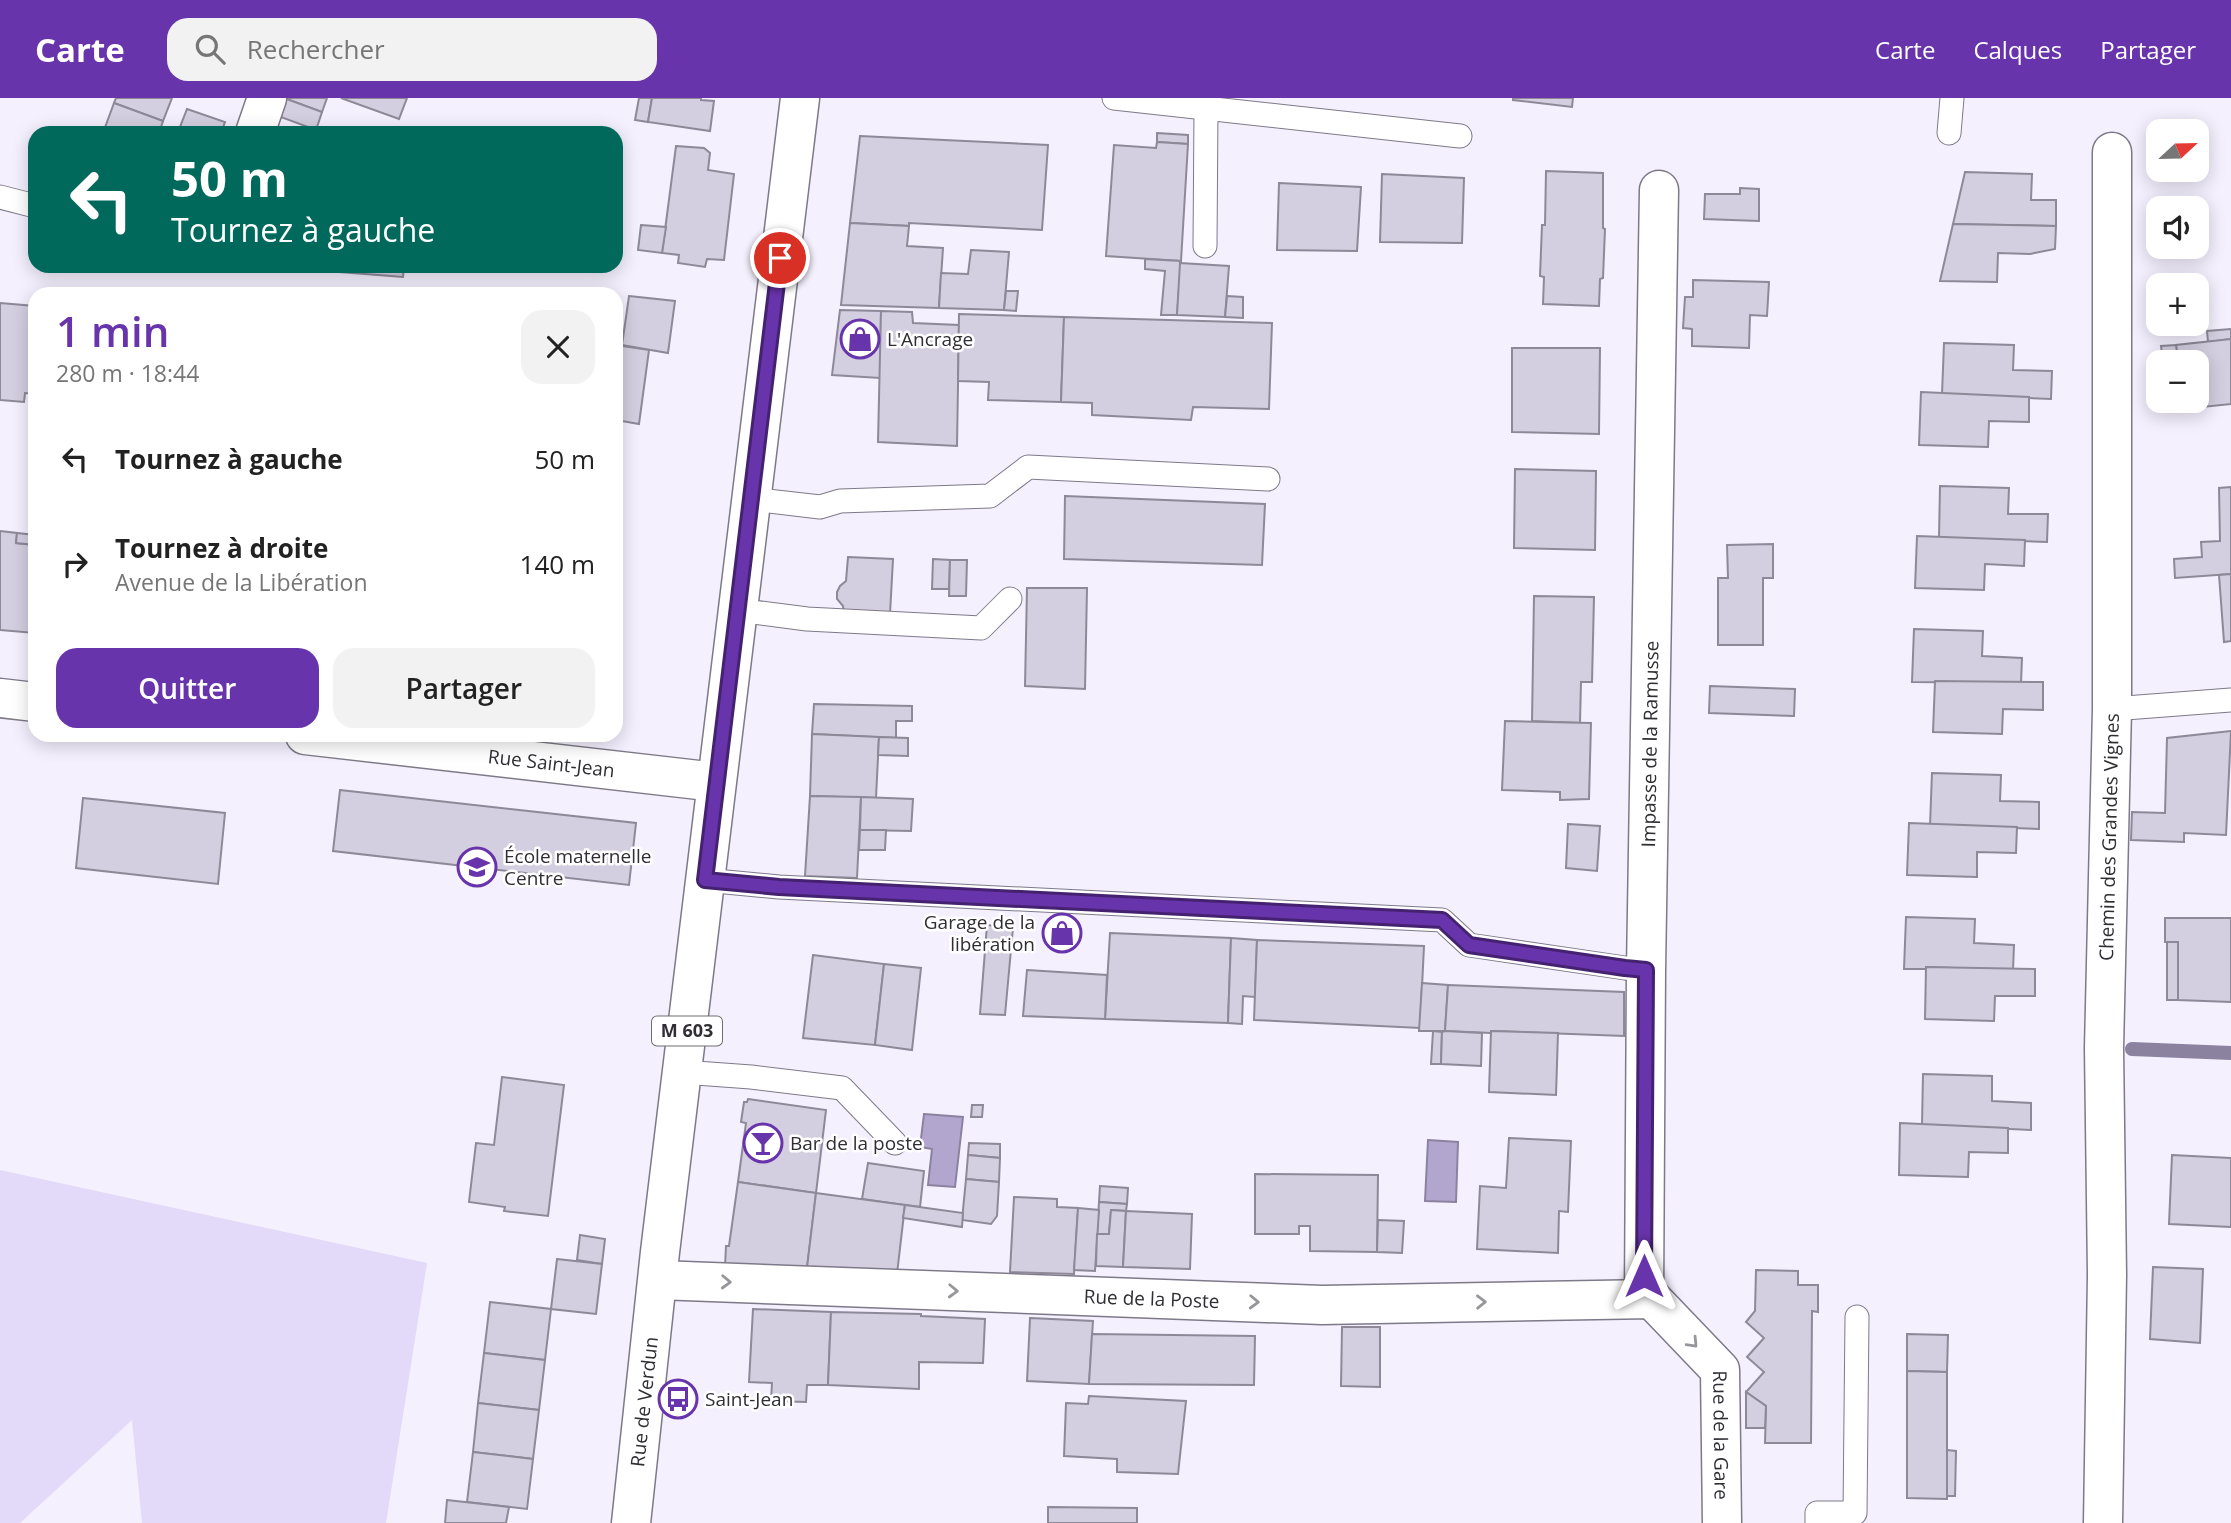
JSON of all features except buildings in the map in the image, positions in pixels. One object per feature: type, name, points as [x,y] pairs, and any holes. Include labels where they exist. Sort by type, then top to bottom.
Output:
[{"type":"street","points":[[257,126],[267,98]]},
{"type":"street","name":"M 603","points":[[658,1280],[800,98]]},
{"type":"street","name":"Chemin des Grandes Vignes","points":[[2103,1523],[2107,1275],[2104,1048],[2112,709],[2112,152]]},
{"type":"street","name":"Impasse de la Ramusse","points":[[1644,1299],[1646,970],[1659,190]]},
{"type":"street","points":[[0,698],[28,701]]},
{"type":"street","name":"Rue Saint-Jean","points":[[366,742],[716,782]]},
{"type":"street","name":"Rue de la Poste","points":[[658,1280],[1322,1305],[1644,1299]]},
{"type":"street","name":"Rue de Verdun","points":[[631,1523],[658,1280]]},
{"type":"street","name":"Rue de la Gare","points":[[1644,1299],[1652,1299],[1720,1370],[1722,1523]]},
{"type":"lane","points":[[1114,98],[1460,136]]},
{"type":"lane","points":[[1949,133],[1952,98]]},
{"type":"lane","points":[[1205,246],[1206,109]]},
{"type":"lane","points":[[0,197],[28,204]]},
{"type":"lane","points":[[751,499],[820,507],[840,501],[990,496],[1028,467],[1268,479]]},
{"type":"lane","points":[[737,610],[807,619],[982,628],[1010,599]]},
{"type":"lane","points":[[2112,709],[2231,700]]},
{"type":"lane","points":[[705,880],[779,887],[1442,920],[1469,945],[1646,970]]},
{"type":"lane","points":[[682,1072],[842,1088],[895,1143]]},
{"type":"lane","points":[[1817,1523],[1817,1513],[1855,1513],[1857,1317]]},
{"type":"shaded area","points":[[924,1114],[963,1117],[955,1187],[928,1185],[932,1149],[920,1147]]},
{"type":"shaded area","points":[[1428,1140],[1458,1142],[1456,1202],[1425,1201]]},
{"type":"shaded area","points":[[0,1170],[427,1263],[386,1523],[142,1523],[132,1420],[20,1523],[0,1523]]},
{"type":"waterway","points":[[2132,1049],[2231,1053]]},
{"type":"place","name":"L'Ancrage","points":[[860,339]]},
{"type":"place","name":"École maternelle Centre","points":[[477,867]]},
{"type":"place","name":"Garage de la libération","points":[[1062,933]]},
{"type":"place","name":"Bar de la poste","points":[[763,1143]]},
{"type":"place","name":"Saint-Jean","points":[[678,1399]]},
{"type":"route","points":[[780,258],[705,880],[779,887],[1442,920],[1469,945],[1646,970],[1644,1276]]}]
